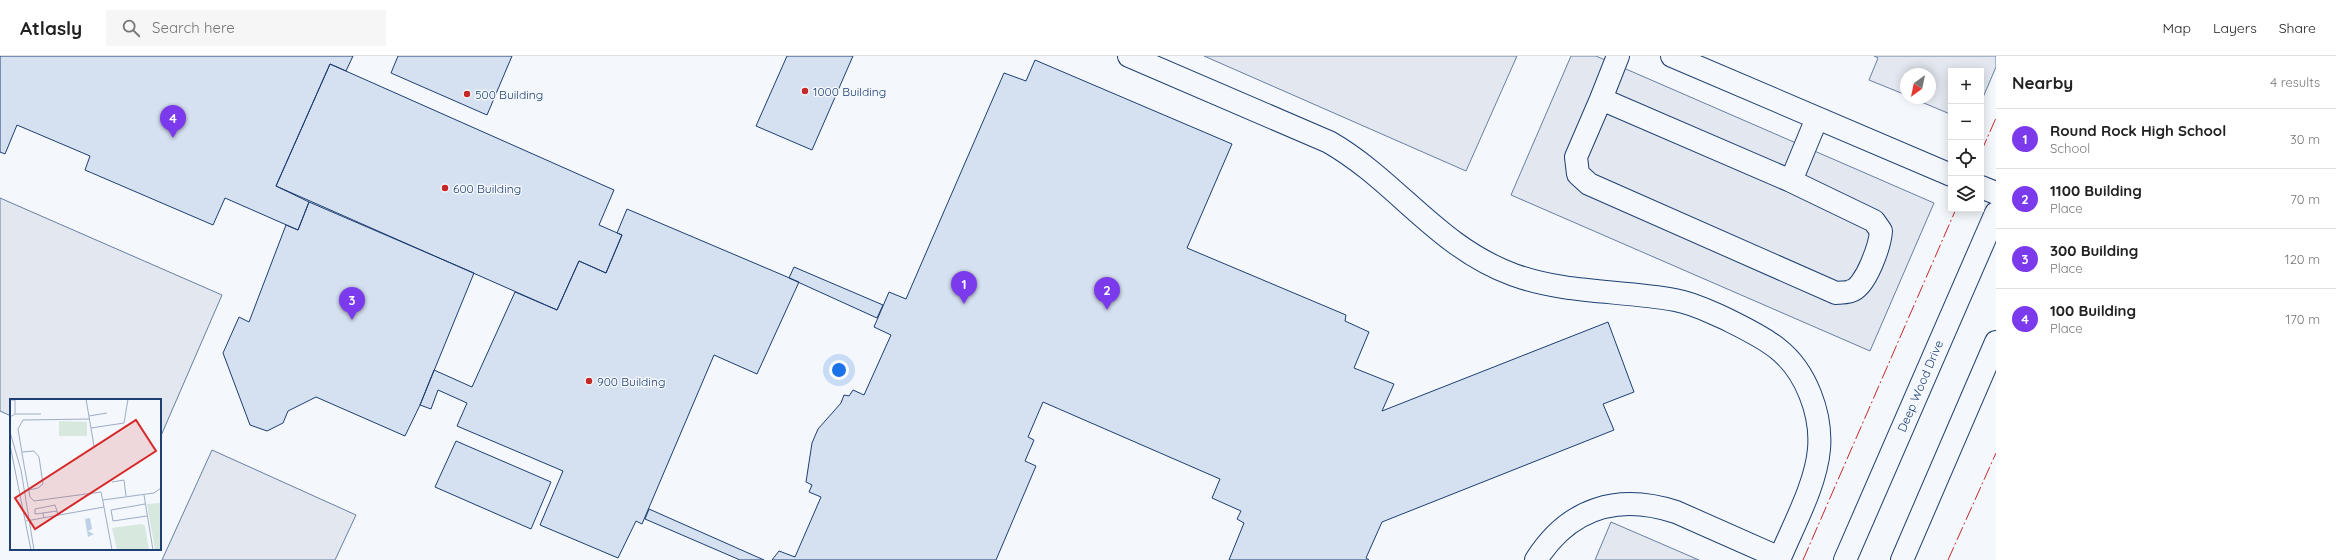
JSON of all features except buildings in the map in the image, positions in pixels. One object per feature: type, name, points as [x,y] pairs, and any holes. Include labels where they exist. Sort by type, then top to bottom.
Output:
[{"type":"street","points":[[1129,56],[1329,142],[1368,168],[1439,232],[1465,251],[1490,264],[1514,275],[1564,288],[1676,300],[1696,305],[1754,333],[1780,350],[1795,368],[1806,385],[1815,405],[1820,446],[1812,479],[1780,559],[1676,512],[1658,506],[1623,503],[1605,506],[1568,523],[1553,537],[1536,560]]},
{"type":"street","points":[[1600,99],[1791,181],[1874,221],[1881,231],[1880,243],[1863,281],[1852,291],[1836,293],[1589,184],[1578,174],[1576,157],[1600,99],[1618,56]]},
{"type":"street","points":[[1672,56],[1948,173]]},
{"type":"street","points":[[1791,181],[1817,118]]},
{"type":"street","points":[[1984,188],[1996,193]]},
{"type":"street","name":"Deep Wood Drive","points":[[1845,560],[1996,213]]},
{"type":"street","points":[[1902,560],[1996,342]]},
{"type":"shaded area","points":[[1204,56],[1517,56],[1466,171]]},
{"type":"shaded area","points":[[1571,56],[1596,56],[1934,203],[1870,351],[1511,195]]},
{"type":"shaded area","points":[[1874,56],[1996,56],[1996,67],[1984,95],[1984,68],[1948,68],[1948,113],[1926,104],[1936,104],[1936,68],[1900,68],[1900,93],[1869,80],[1878,58]]},
{"type":"shaded area","points":[[0,198],[222,295],[161,436],[161,399],[10,399],[10,416],[0,411]]},
{"type":"shaded area","points":[[212,450],[356,515],[335,560],[162,560]]},
{"type":"shaded area","points":[[1611,522],[1699,560],[1595,560]]},
{"type":"power","points":[[1984,145],[1996,118]]},
{"type":"power","points":[[1803,560],[1955,212]]},
{"type":"power","points":[[1948,560],[1996,453]]},
{"type":"place","name":"1000 Building","points":[[805,91]]},
{"type":"place","name":"500 Building","points":[[467,94]]},
{"type":"place","name":"100 Building","points":[[173,138]]},
{"type":"place","name":"600 Building","points":[[445,188]]},
{"type":"place","name":"Round Rock High School","points":[[964,304]]},
{"type":"place","name":"1100 Building","points":[[1107,310]]},
{"type":"place","name":"300 Building","points":[[352,320]]},
{"type":"place","name":"900 Building","points":[[589,381]]}]
